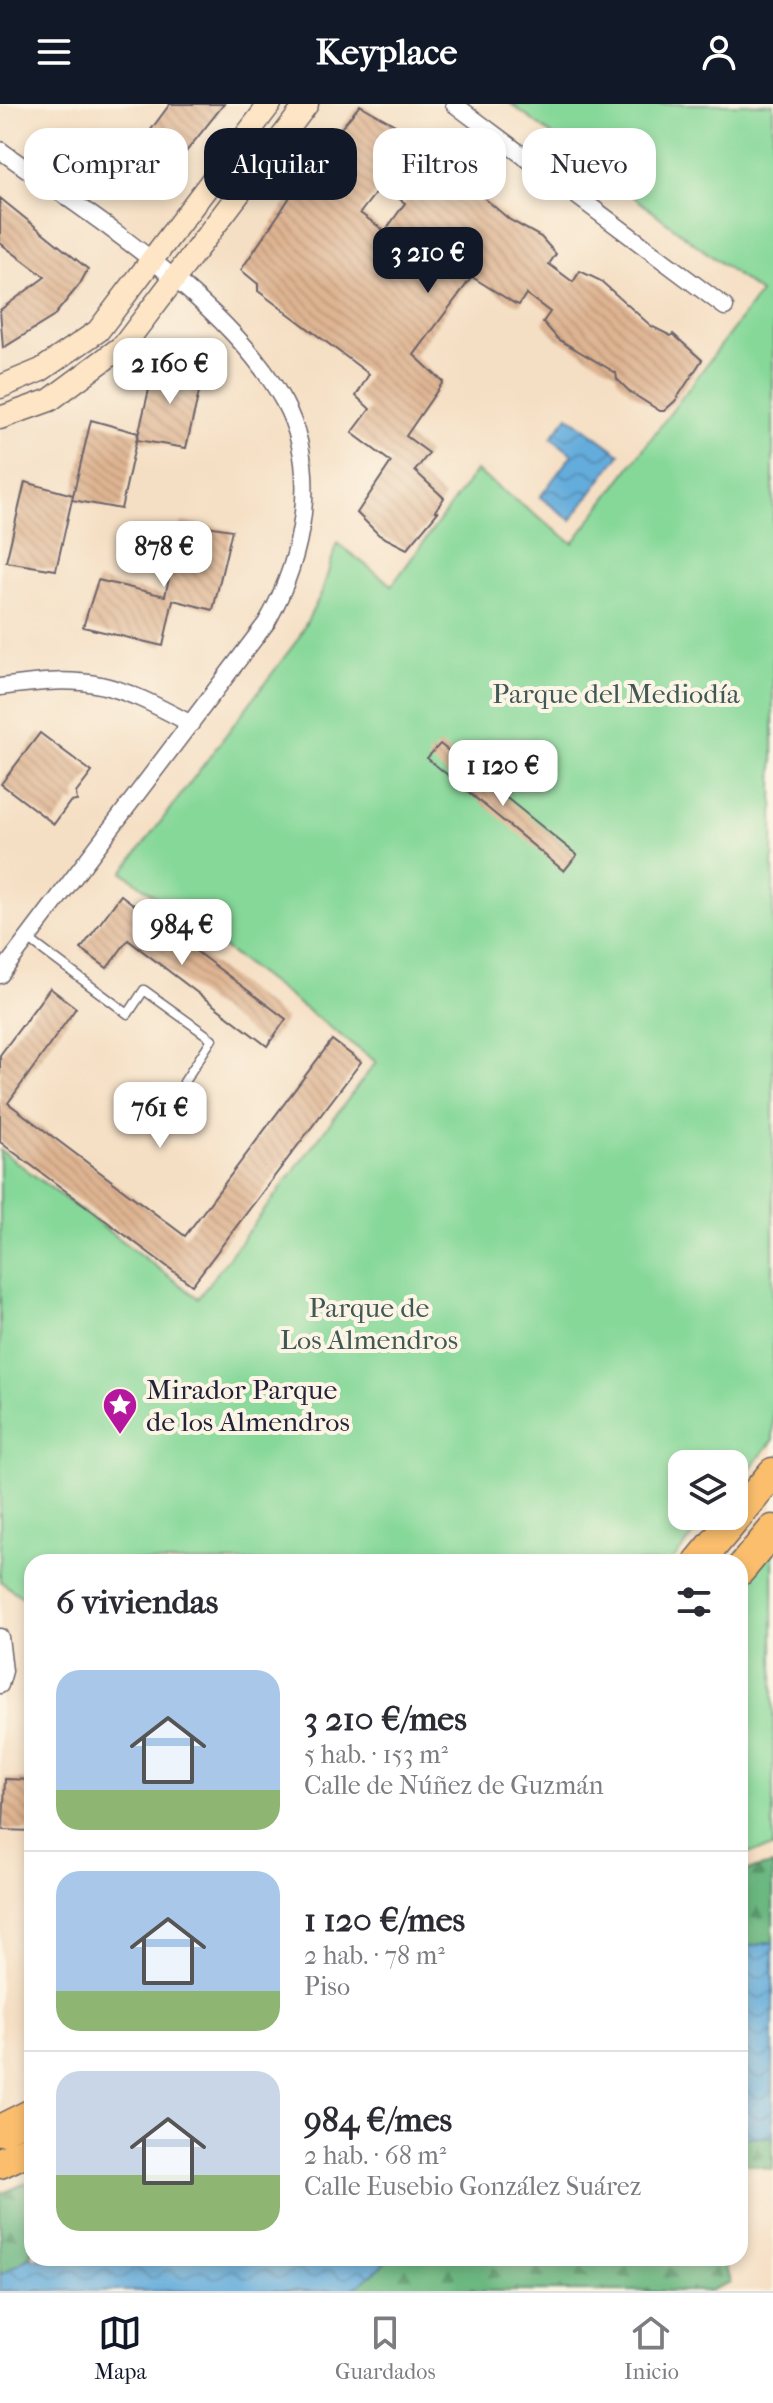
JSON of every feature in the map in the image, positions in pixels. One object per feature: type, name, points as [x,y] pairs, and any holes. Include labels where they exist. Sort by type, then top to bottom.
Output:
[{"type":"highway","points":[[706,1554],[773,1473]]},
{"type":"highway","points":[[748,1560],[773,1530]]},
{"type":"highway","points":[[0,2130],[24,2118]]},
{"type":"highway","points":[[0,2163],[24,2152]]},
{"type":"street","points":[[0,387],[41,370],[98,331],[270,104]]},
{"type":"street","points":[[0,418],[50,400],[124,345],[307,104]]},
{"type":"street","points":[[454,104],[725,307]]},
{"type":"street","points":[[0,150],[177,279],[259,364],[285,403],[297,437],[304,476],[297,557],[283,594],[267,622],[0,975]]},
{"type":"street","points":[[0,687],[66,679],[110,685],[191,724]]},
{"type":"street","points":[[0,1637],[4,1671],[0,1685]]},
{"type":"lane","points":[[26,938],[128,1014],[144,990],[212,1039],[184,1082]]},
{"type":"green space","points":[[511,104],[773,104],[773,1441],[748,1470],[748,1450],[668,1450],[668,1530],[698,1530],[678,1554],[24,1554],[24,1598],[0,1581],[0,1150],[198,1298],[376,1062],[123,872],[298,639],[322,592],[337,543],[392,585],[476,471],[573,543],[760,293],[637,200],[656,200],[656,128],[543,128]]},
{"type":"green space","points":[[773,1550],[773,1848],[748,1853],[748,1581]]},
{"type":"green space","points":[[773,1865],[773,1942],[748,1947],[748,1870]]},
{"type":"green space","points":[[748,2137],[773,2137],[773,2170],[748,2164]]},
{"type":"green space","points":[[24,2184],[24,2260],[0,2275],[0,2194]]},
{"type":"green space","points":[[381,2266],[724,2266],[731,2282],[709,2291],[351,2291]]},
{"type":"water","points":[[568,416],[620,454],[571,520],[540,497],[572,454],[551,438]]},
{"type":"water","points":[[773,1942],[773,2137],[748,2137],[748,1947]]},
{"type":"water","points":[[24,2260],[24,2266],[381,2266],[351,2291],[0,2291],[0,2275]]},
{"type":"building","points":[[170,104],[224,104],[188,149],[188,128],[152,128]]},
{"type":"building","points":[[360,105],[395,125],[394,128],[373,128],[373,196],[360,213],[385,231],[405,203],[401,200],[487,200],[510,220],[541,237],[556,254],[549,264],[573,282],[580,271],[601,281],[651,326],[671,336],[673,334],[702,360],[675,401],[660,411],[630,392],[617,379],[616,373],[558,339],[543,322],[550,312],[526,294],[519,305],[472,277],[414,355],[443,382],[406,436],[429,453],[415,471],[444,498],[435,511],[438,512],[407,549],[379,535],[357,513],[391,462],[352,433],[370,409],[356,396],[369,374],[258,291],[258,284],[241,270],[288,200],[357,200],[357,128],[341,128]]},
{"type":"building","points":[[0,198],[88,269],[53,317],[3,348],[0,310],[45,277],[0,243]]},
{"type":"building","points":[[156,360],[203,375],[186,448],[137,440]]},
{"type":"building","points":[[91,420],[138,433],[121,509],[72,500]]},
{"type":"building","points":[[25,482],[73,495],[56,570],[6,562]]},
{"type":"building","points":[[182,522],[232,530],[213,610],[173,600],[163,646],[83,627],[98,580],[165,596]]},
{"type":"building","points":[[40,733],[92,772],[76,793],[77,801],[70,802],[54,824],[1,784]]},
{"type":"building","points":[[440,744],[577,855],[564,871],[427,758]]},
{"type":"building","points":[[121,895],[286,1019],[267,1046],[128,940],[107,968],[81,949]]},
{"type":"building","points":[[50,988],[76,1008],[8,1103],[185,1236],[332,1040],[361,1062],[192,1285],[0,1142],[0,1055]]},
{"type":"building","points":[[5,1779],[24,1780],[24,1831],[3,1830]]},
{"type":"place","name":"Mirador Parque de los Almendros","points":[[120,1436]]},
{"type":"park label","name":"Parque del Mediodía","points":[[616,693]]},
{"type":"park label","name":"Parque de Los Almendros","points":[[369,1323]]}]
